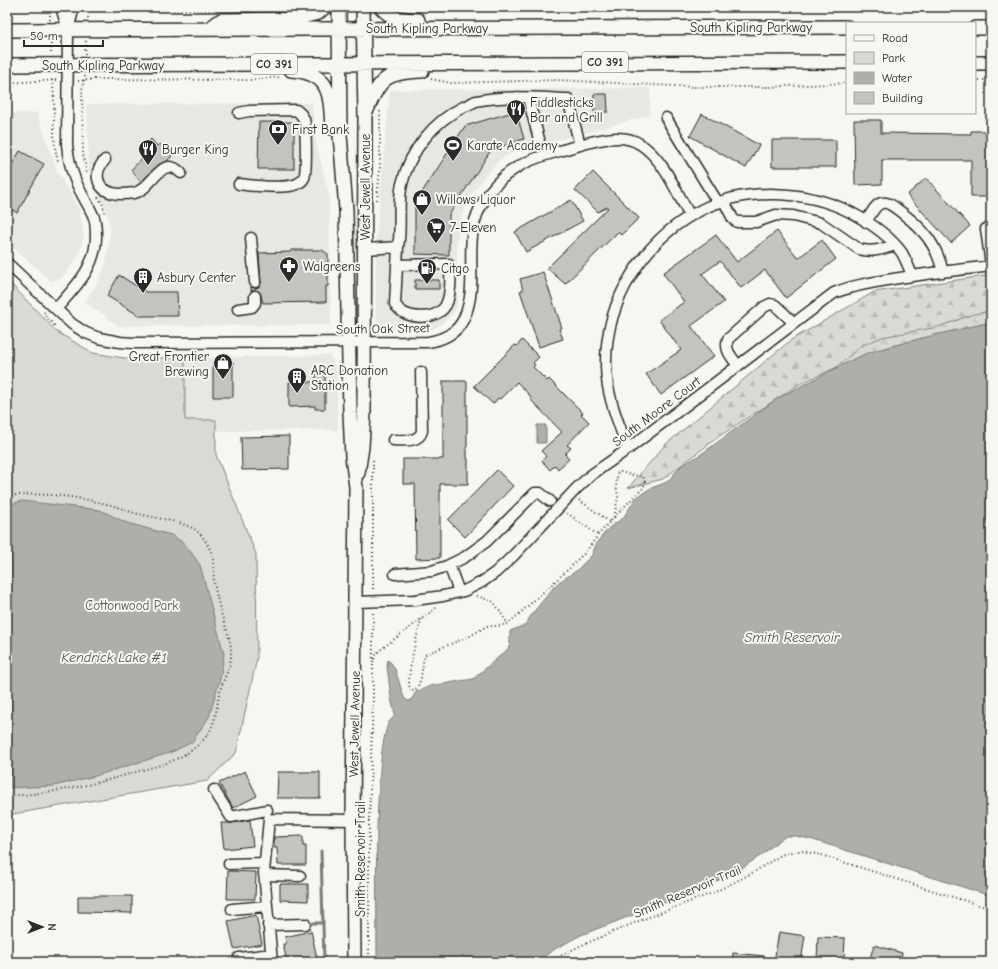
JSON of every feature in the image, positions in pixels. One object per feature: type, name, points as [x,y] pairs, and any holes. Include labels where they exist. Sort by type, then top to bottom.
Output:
[{"type":"main road","points":[[208,29],[221,20],[294,19],[318,13],[325,7]]},
{"type":"main road","name":"West Jewell Avenue","points":[[339,7],[340,135],[347,255],[347,342],[351,439],[356,487],[353,820],[354,962]]},
{"type":"main road","name":"West Jewell Avenue","points":[[356,487],[363,434],[365,116],[363,7]]},
{"type":"main road","points":[[381,7],[385,12],[398,19],[503,28]]},
{"type":"main road","name":"South Kipling Parkway","points":[[7,30],[846,27]]},
{"type":"main road","points":[[976,28],[991,28]]},
{"type":"main road","name":"South Kipling Parkway","points":[[7,65],[85,66],[364,63],[846,62]]},
{"type":"main road","points":[[365,116],[373,95],[379,86],[388,77],[396,74],[407,72],[444,71],[510,63]]},
{"type":"main road","points":[[976,63],[991,63]]},
{"type":"main road","points":[[209,65],[301,71],[321,79],[328,95],[336,162],[344,192]]},
{"type":"street","points":[[61,7],[68,30]]},
{"type":"street","points":[[56,309],[92,263],[96,241],[94,216],[76,181],[68,156],[66,126],[68,30],[74,7]]},
{"type":"street","points":[[397,265],[448,264],[450,270],[448,301],[439,313],[417,317],[401,312],[395,304],[397,265],[398,247],[400,237],[400,199],[402,184],[409,164],[419,146],[438,124],[455,111],[476,101],[505,98],[568,99],[580,145]]},
{"type":"street","points":[[528,98],[539,139]]},
{"type":"street","points":[[239,113],[249,111],[296,110],[304,120],[306,144],[305,172],[303,178],[298,183],[291,186],[253,186],[239,184]]},
{"type":"street","points":[[666,118],[721,202],[733,219],[737,222],[756,222],[776,215],[793,216],[821,223],[865,251],[872,252],[895,245]]},
{"type":"street","name":"South Oak Street","points":[[7,263],[72,324],[86,333],[99,338],[120,342],[428,342],[435,341],[452,333],[464,320],[470,290],[472,228],[485,199],[499,182],[516,168],[535,159],[599,140],[619,138],[629,140],[640,144],[655,156],[690,216]]},
{"type":"street","points":[[105,160],[99,166],[97,174],[99,182],[105,189],[116,194],[136,193],[143,189],[163,169],[168,167],[177,168],[181,173]]},
{"type":"street","points":[[628,449],[614,412],[607,380],[606,351],[611,322],[620,295],[632,273],[643,258],[659,240],[701,209],[721,202],[760,195],[804,197],[833,205],[866,222],[895,245],[902,253],[912,275]]},
{"type":"street","points":[[866,222],[877,205],[882,202],[890,203],[919,226],[931,243],[940,261],[943,272]]},
{"type":"street","points":[[986,229],[991,266]]},
{"type":"street","points":[[251,238],[255,282]]},
{"type":"street","points":[[364,248],[398,247]]},
{"type":"street","name":"South Moore Court","points":[[356,602],[415,600],[443,596],[462,591],[482,582],[504,565],[554,504],[572,493],[591,475],[839,291],[859,284],[912,275],[991,266]]},
{"type":"street","points":[[238,309],[252,307],[255,303],[255,296]]},
{"type":"street","points":[[738,366],[727,350],[726,344],[728,339],[764,307],[770,304],[775,305],[794,323]]},
{"type":"street","points":[[393,440],[417,439],[420,436],[422,431],[421,372]]},
{"type":"street","points":[[395,574],[432,571],[450,565],[466,557],[481,547],[535,493],[540,493],[554,504]]},
{"type":"street","points":[[450,565],[462,591]]},
{"type":"street","points":[[214,790],[231,817],[268,815],[353,820]]},
{"type":"street","points":[[239,958],[271,958],[264,875],[268,815]]},
{"type":"street","points":[[229,864],[265,863]]},
{"type":"street","points":[[264,875],[300,876]]},
{"type":"street","points":[[232,909],[267,906]]},
{"type":"street","points":[[268,925],[305,924]]},
{"type":"path","points":[[7,83],[29,83],[52,80],[50,10],[43,7]]},
{"type":"path","points":[[88,178],[84,165],[83,154],[82,90],[85,81],[89,8],[94,7]]},
{"type":"path","points":[[109,7],[119,9],[219,10]]},
{"type":"path","points":[[85,81],[250,80],[286,77]]},
{"type":"path","points":[[425,79],[450,83],[556,80],[694,87],[769,87],[846,83]]},
{"type":"path","points":[[976,80],[991,80]]},
{"type":"path","points":[[95,192],[102,205],[104,214]]},
{"type":"path","points":[[373,456],[374,584]]},
{"type":"path","points":[[614,518],[618,497],[616,484],[618,471],[617,457]]},
{"type":"path","points":[[420,619],[410,669],[409,688],[411,692],[417,688],[422,676],[424,657],[426,654],[470,636],[486,626],[508,624],[571,568],[585,553],[598,535],[639,492],[645,483],[643,477],[618,471]]},
{"type":"path","points":[[572,493],[610,522]]},
{"type":"path","points":[[7,496],[46,494],[107,504],[193,529],[203,538],[212,553],[214,581],[218,600],[229,633],[231,646],[231,657],[221,686],[217,701],[217,712],[212,727],[204,740],[187,754],[169,763],[111,780],[68,789],[7,796]]},
{"type":"path","points":[[554,504],[598,535]]},
{"type":"path","points":[[462,591],[494,602],[508,624]]},
{"type":"path","points":[[373,662],[380,650],[438,606],[443,596]]},
{"type":"path","name":"Smith Reservoir Trail","points":[[369,962],[368,822],[373,613]]},
{"type":"path","name":"Smith Reservoir Trail","points":[[551,962],[580,946],[728,886],[781,855],[794,851],[821,855],[991,909]]},
{"type":"shaded area","points":[[650,88],[650,115],[511,153],[501,159],[487,173],[471,195],[466,204],[459,226],[457,242],[457,302],[456,308],[452,314],[439,326],[431,330],[382,330],[378,326],[376,321],[376,241],[390,90]]},
{"type":"shaded area","name":"Asbury Center","points":[[312,103],[316,143],[329,195],[331,325],[119,326],[85,302],[97,284],[106,264],[110,235],[110,226],[106,209],[93,184],[89,170],[87,104]]},
{"type":"shaded area","points":[[7,113],[37,113],[57,171],[79,209],[84,235],[78,257],[61,279],[51,281],[7,242]]},
{"type":"shaded area","points":[[330,355],[336,368],[338,430],[216,431],[216,420],[185,420],[185,358]]},
{"type":"green space","points":[[991,275],[991,317],[898,339],[800,384],[721,435],[663,479],[628,488],[665,445],[791,340],[874,292]]},
{"type":"green space","name":"Cottonwood Park","points":[[7,280],[57,332],[93,353],[124,358],[185,358],[185,420],[216,420],[216,455],[256,554],[257,658],[236,753],[207,781],[7,815]]},
{"type":"green space","points":[[991,311],[991,322],[887,347],[854,359],[832,371],[861,346],[882,337],[938,327],[974,314]]},
{"type":"water","name":"Smith Reservoir","points":[[991,322],[991,896],[810,839],[786,836],[736,872],[693,892],[581,935],[555,949],[536,962],[377,962],[377,851],[379,778],[384,738],[389,723],[395,715],[391,698],[387,666],[388,660],[395,669],[404,698],[408,701],[411,700],[416,692],[430,686],[473,679],[507,650],[510,645],[510,631],[525,625],[553,588],[559,582],[576,571],[592,555],[597,542],[610,527],[623,518],[636,498],[649,489],[667,482],[681,466],[700,455],[778,398],[870,352]]},
{"type":"water","points":[[537,425],[546,425],[546,443],[537,443]]},
{"type":"water","name":"Kendrick Lake #1","points":[[22,501],[100,510],[127,523],[171,535],[185,544],[200,565],[224,654],[221,675],[209,717],[192,742],[172,752],[95,776],[54,786],[7,788],[7,505]]},
{"type":"building","points":[[594,94],[607,94],[608,112],[594,112]]},
{"type":"building","points":[[516,111],[524,139],[491,150],[449,215],[449,255],[415,254],[415,203],[465,126]]},
{"type":"building","points":[[702,114],[759,145],[746,168],[690,136]]},
{"type":"building","points":[[854,120],[881,120],[881,133],[971,134],[971,131],[991,131],[991,197],[971,197],[971,160],[882,160],[882,184],[855,185]]},
{"type":"building","points":[[259,122],[294,122],[294,169],[258,169]]},
{"type":"building","name":"Burger King","points":[[151,139],[157,146],[160,144],[172,156],[167,161],[158,165],[141,182],[131,170],[146,154],[142,149]]},
{"type":"building","points":[[772,140],[836,140],[836,167],[772,167]]},
{"type":"building","points":[[20,151],[44,164],[17,213],[7,206],[7,173]]},
{"type":"building","points":[[593,172],[639,218],[621,235],[618,232],[565,284],[547,268],[608,208],[607,207],[598,212],[575,190]]},
{"type":"building","points":[[926,178],[970,226],[951,243],[907,195]]},
{"type":"building","points":[[571,200],[583,221],[526,252],[515,232]]},
{"type":"building","points":[[777,231],[798,258],[822,240],[836,259],[786,298],[765,270],[741,288],[720,261],[702,274],[724,302],[691,326],[714,356],[661,395],[646,374],[681,350],[659,320],[684,302],[663,273],[716,235],[737,262]]},
{"type":"building","name":"Walgreens","points":[[291,250],[322,250],[328,254],[328,286],[326,286],[326,302],[263,303],[260,292],[255,290],[251,291],[251,287],[256,288],[261,284],[259,253],[291,252]]},
{"type":"building","points":[[543,272],[562,328],[559,329],[563,339],[539,347],[520,291],[523,290],[520,279]]},
{"type":"building","name":"Asbury Center","points":[[119,275],[146,292],[177,292],[178,316],[140,316],[107,296]]},
{"type":"building","points":[[415,280],[439,280],[439,289],[415,289]]},
{"type":"building","points":[[522,340],[539,357],[533,363],[535,365],[533,367],[547,381],[549,379],[583,413],[581,414],[589,422],[567,445],[571,448],[565,454],[569,459],[558,469],[555,465],[550,470],[542,461],[546,456],[541,451],[562,432],[530,399],[531,397],[517,382],[493,404],[474,386],[515,345],[517,346]]},
{"type":"building","name":"Great Frontier Brewing","points":[[213,362],[233,362],[233,397],[213,397]]},
{"type":"building","points":[[316,374],[325,374],[325,409],[315,409],[315,406],[289,407],[289,382],[315,382]]},
{"type":"building","points":[[443,381],[467,381],[468,484],[440,484],[440,558],[416,559],[415,484],[403,484],[403,459],[443,459]]},
{"type":"building","points":[[289,436],[289,469],[242,470],[241,437]]},
{"type":"building","points":[[497,470],[513,486],[465,537],[448,520]]},
{"type":"building","points":[[245,771],[257,796],[233,808],[219,783]]},
{"type":"building","points":[[278,772],[320,772],[320,798],[277,798]]},
{"type":"building","points":[[250,820],[253,846],[224,849],[221,823]]},
{"type":"building","points":[[303,836],[303,846],[306,846],[306,865],[278,865],[277,848],[274,848],[274,837]]},
{"type":"building","points":[[228,871],[256,872],[255,899],[227,899]]},
{"type":"building","points":[[280,884],[308,884],[308,901],[280,900]]},
{"type":"building","points":[[78,896],[132,896],[132,913],[78,912]]},
{"type":"building","points":[[256,915],[262,944],[234,949],[228,921]]},
{"type":"building","points":[[311,931],[317,958],[299,962],[287,962],[283,944],[286,944],[285,937]]},
{"type":"building","points":[[779,932],[805,936],[801,962],[774,962]]},
{"type":"building","points":[[818,937],[845,938],[844,962],[817,962]]},
{"type":"building","points":[[874,945],[902,953],[900,962],[869,962]]},
{"type":"building","points":[[733,953],[764,956],[763,962],[732,962]]},
{"type":"waterway","points":[[321,851],[324,962]]},
{"type":"waterway","points":[[313,923],[323,923]]},
{"type":"place","name":"Fiddlesticks Bar and Grill","points":[[516,126]]},
{"type":"place","name":"First Bank","points":[[278,146]]},
{"type":"place","name":"Karate Academy","points":[[453,162]]},
{"type":"place","name":"Burger King","points":[[148,166]]},
{"type":"place","name":"Willows Liquor","points":[[422,216]]},
{"type":"place","name":"7-Eleven","points":[[436,244]]},
{"type":"place","name":"Walgreens","points":[[289,283]]},
{"type":"place","name":"Citgo","points":[[427,285]]},
{"type":"place","name":"Asbury Center","points":[[143,294]]},
{"type":"place","name":"Great Frontier Brewing","points":[[223,380]]},
{"type":"place","name":"ARC Donation Station","points":[[297,394]]}]
